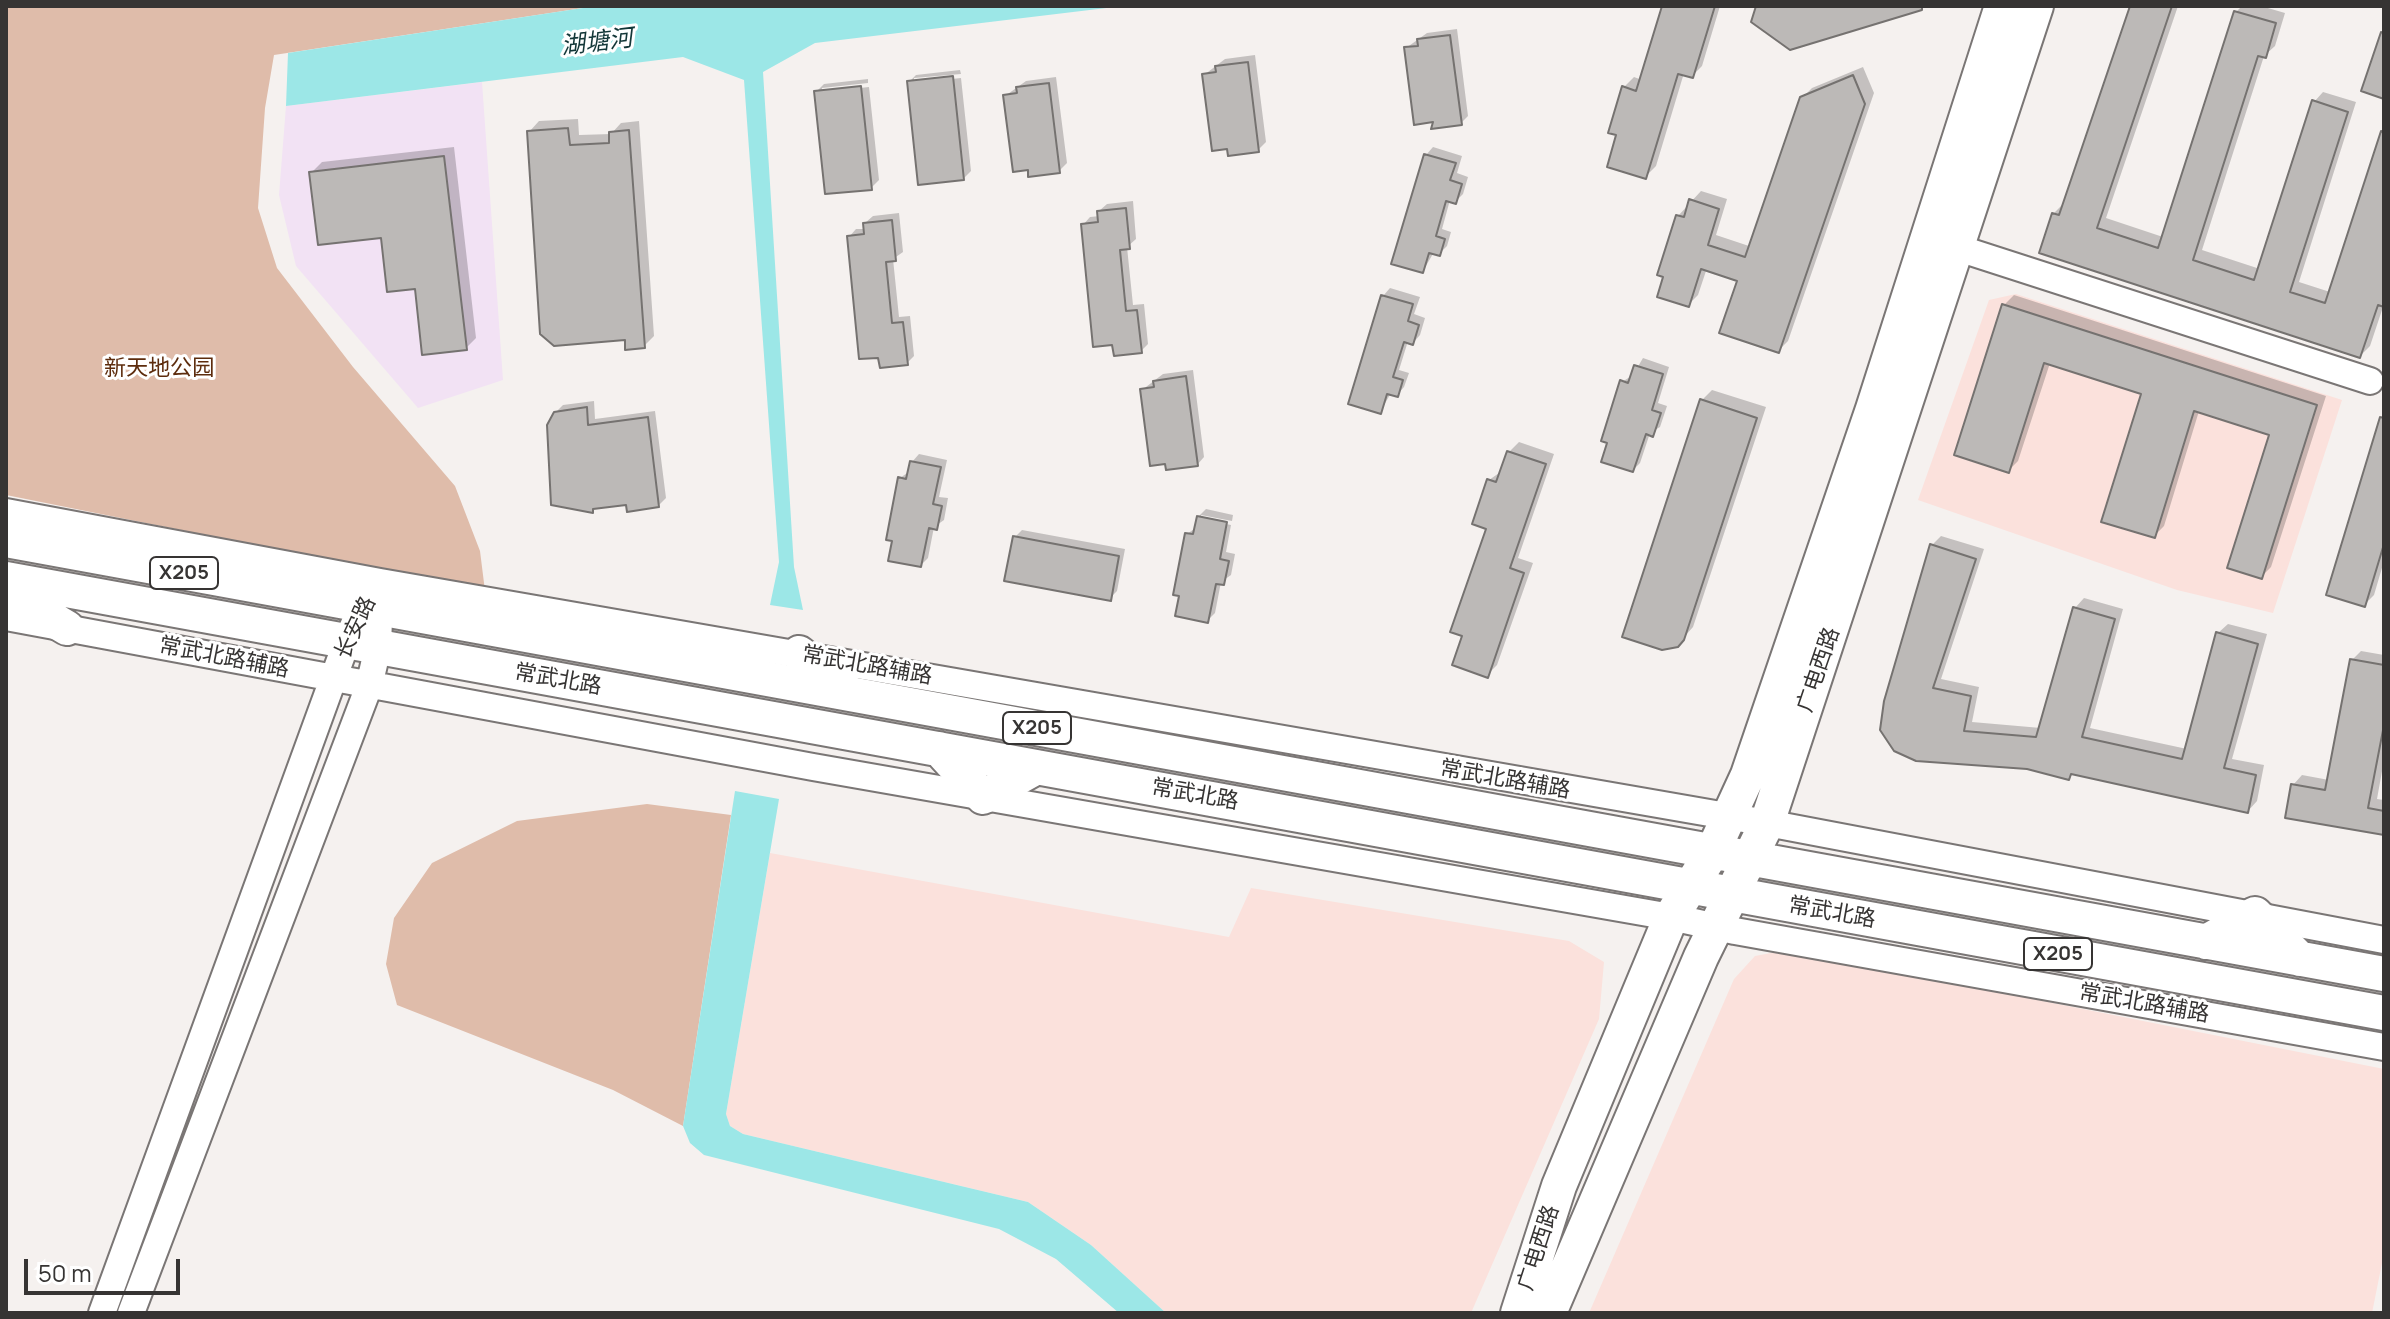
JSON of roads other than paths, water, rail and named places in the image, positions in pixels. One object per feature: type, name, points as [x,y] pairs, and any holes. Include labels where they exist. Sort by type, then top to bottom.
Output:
[{"type":"main road","name":"广电西路","points":[[1518,1313],[1559,1186],[1671,917],[1713,851],[1748,775],[1869,421],[2002,6]]},
{"type":"main road","name":"广电西路","points":[[1549,1313],[1715,926],[1767,823],[2036,6]]},
{"type":"main road","name":"常武北路","points":[[6,540],[374,599],[852,695],[2384,974]]},
{"type":"main road","name":"常武北路","points":[[6,579],[2384,1013]]},
{"type":"main road","points":[[6,592],[67,628]]},
{"type":"main road","points":[[799,653],[852,695]]},
{"type":"main road","points":[[939,749],[983,797],[1037,767]]},
{"type":"main road","points":[[2206,942],[2255,914],[2300,959]]},
{"type":"street","points":[[1958,248],[2370,381]]},
{"type":"street","name":"常武北路辅路","points":[[6,512],[374,599],[799,653],[1767,823]]},
{"type":"street","name":"长安路","points":[[102,1313],[334,679],[362,644],[374,599]]},
{"type":"street","name":"常武北路辅路","points":[[6,617],[369,686],[2384,1047]]},
{"type":"street","name":"长安路","points":[[131,1313],[369,686],[362,644]]},
{"type":"street","points":[[1767,823],[2384,940]]},
{"type":"water","name":"湖塘河","points":[[596,6],[1123,6],[815,43],[763,72],[794,567],[803,610],[770,605],[779,562],[744,80],[683,57],[286,106],[288,53]]},
{"type":"water","points":[[735,791],[779,799],[726,1114],[730,1126],[743,1134],[1028,1202],[1091,1245],[1166,1313],[1119,1313],[1056,1259],[999,1229],[704,1155],[690,1143],[683,1126]]},
{"type":"park label","name":"新天地公园","points":[[159,369]]}]
